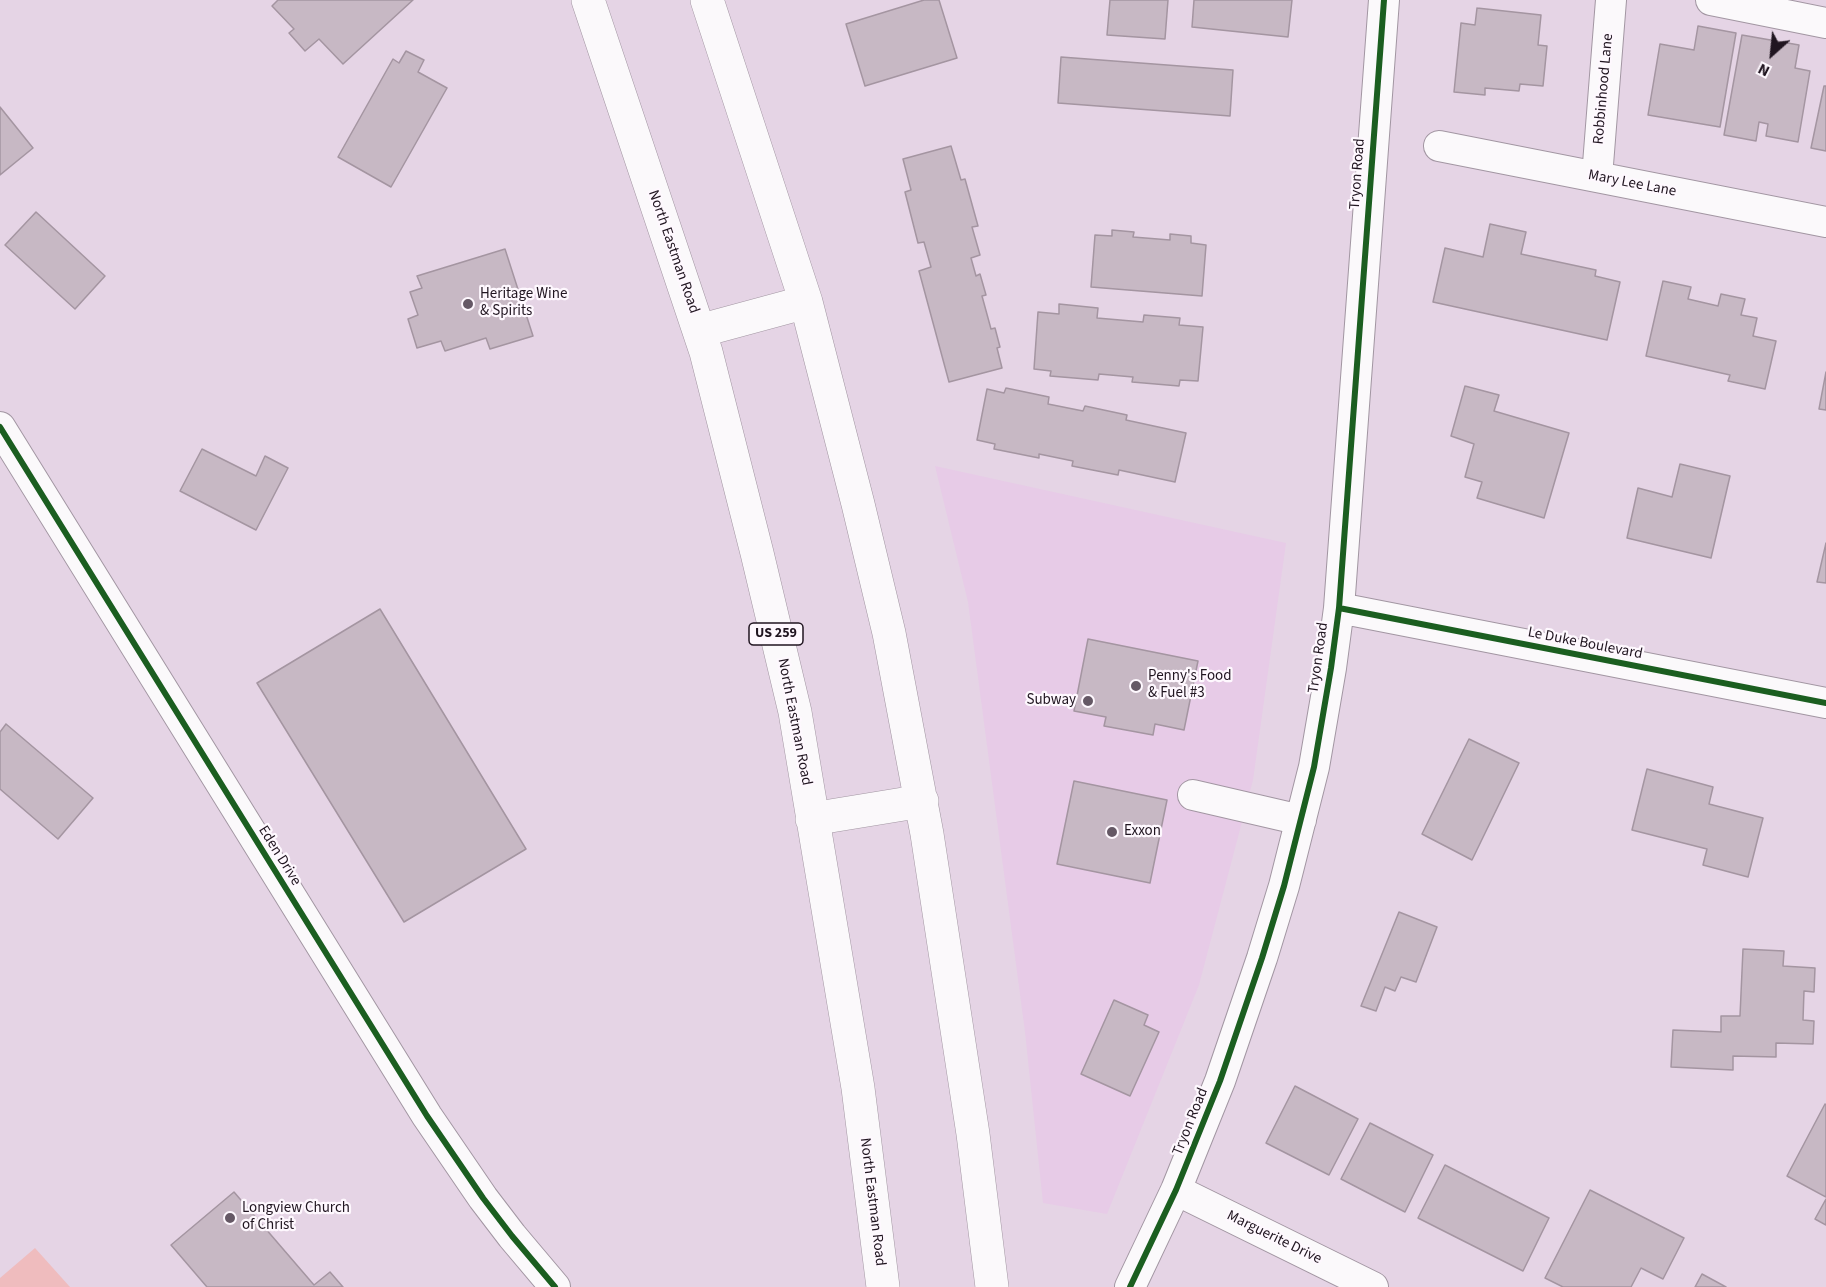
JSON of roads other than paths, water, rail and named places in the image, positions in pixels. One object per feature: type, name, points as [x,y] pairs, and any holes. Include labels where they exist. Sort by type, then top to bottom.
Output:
[{"type":"main road","name":"North Eastman Road","points":[[588,0],[699,331],[757,553],[795,712],[858,1088],[883,1287]]},
{"type":"main road","points":[[707,0],[806,302],[889,633],[922,801],[973,1134],[993,1287]]},
{"type":"main road","points":[[699,331],[806,302]]},
{"type":"main road","points":[[812,819],[922,801]]},
{"type":"street","name":"Tryon Road","points":[[1130,1287],[1176,1190],[1220,1081],[1284,886],[1314,767],[1339,608],[1384,0]]},
{"type":"street","name":"Robbinhood Lane","points":[[1597,177],[1611,0]]},
{"type":"street","points":[[1711,0],[1826,23]]},
{"type":"street","name":"Mary Lee Lane","points":[[1439,146],[1826,222]]},
{"type":"street","name":"Eden Drive","points":[[0,427],[427,1116],[483,1198],[555,1287]]},
{"type":"street","name":"Le Duke Boulevard","points":[[1339,608],[1826,703]]},
{"type":"street","points":[[1193,795],[1301,819]]},
{"type":"street","name":"Marguerite Drive","points":[[1176,1190],[1372,1287]]},
{"type":"place","name":"Heritage Wine & Spirits","points":[[468,304]]},
{"type":"place","name":"Penny's Food & Fuel #3","points":[[1136,686]]},
{"type":"place","name":"Subway","points":[[1088,701]]},
{"type":"place","name":"Exxon","points":[[1112,832]]},
{"type":"place","name":"Longview Church of Christ","points":[[230,1218]]}]
